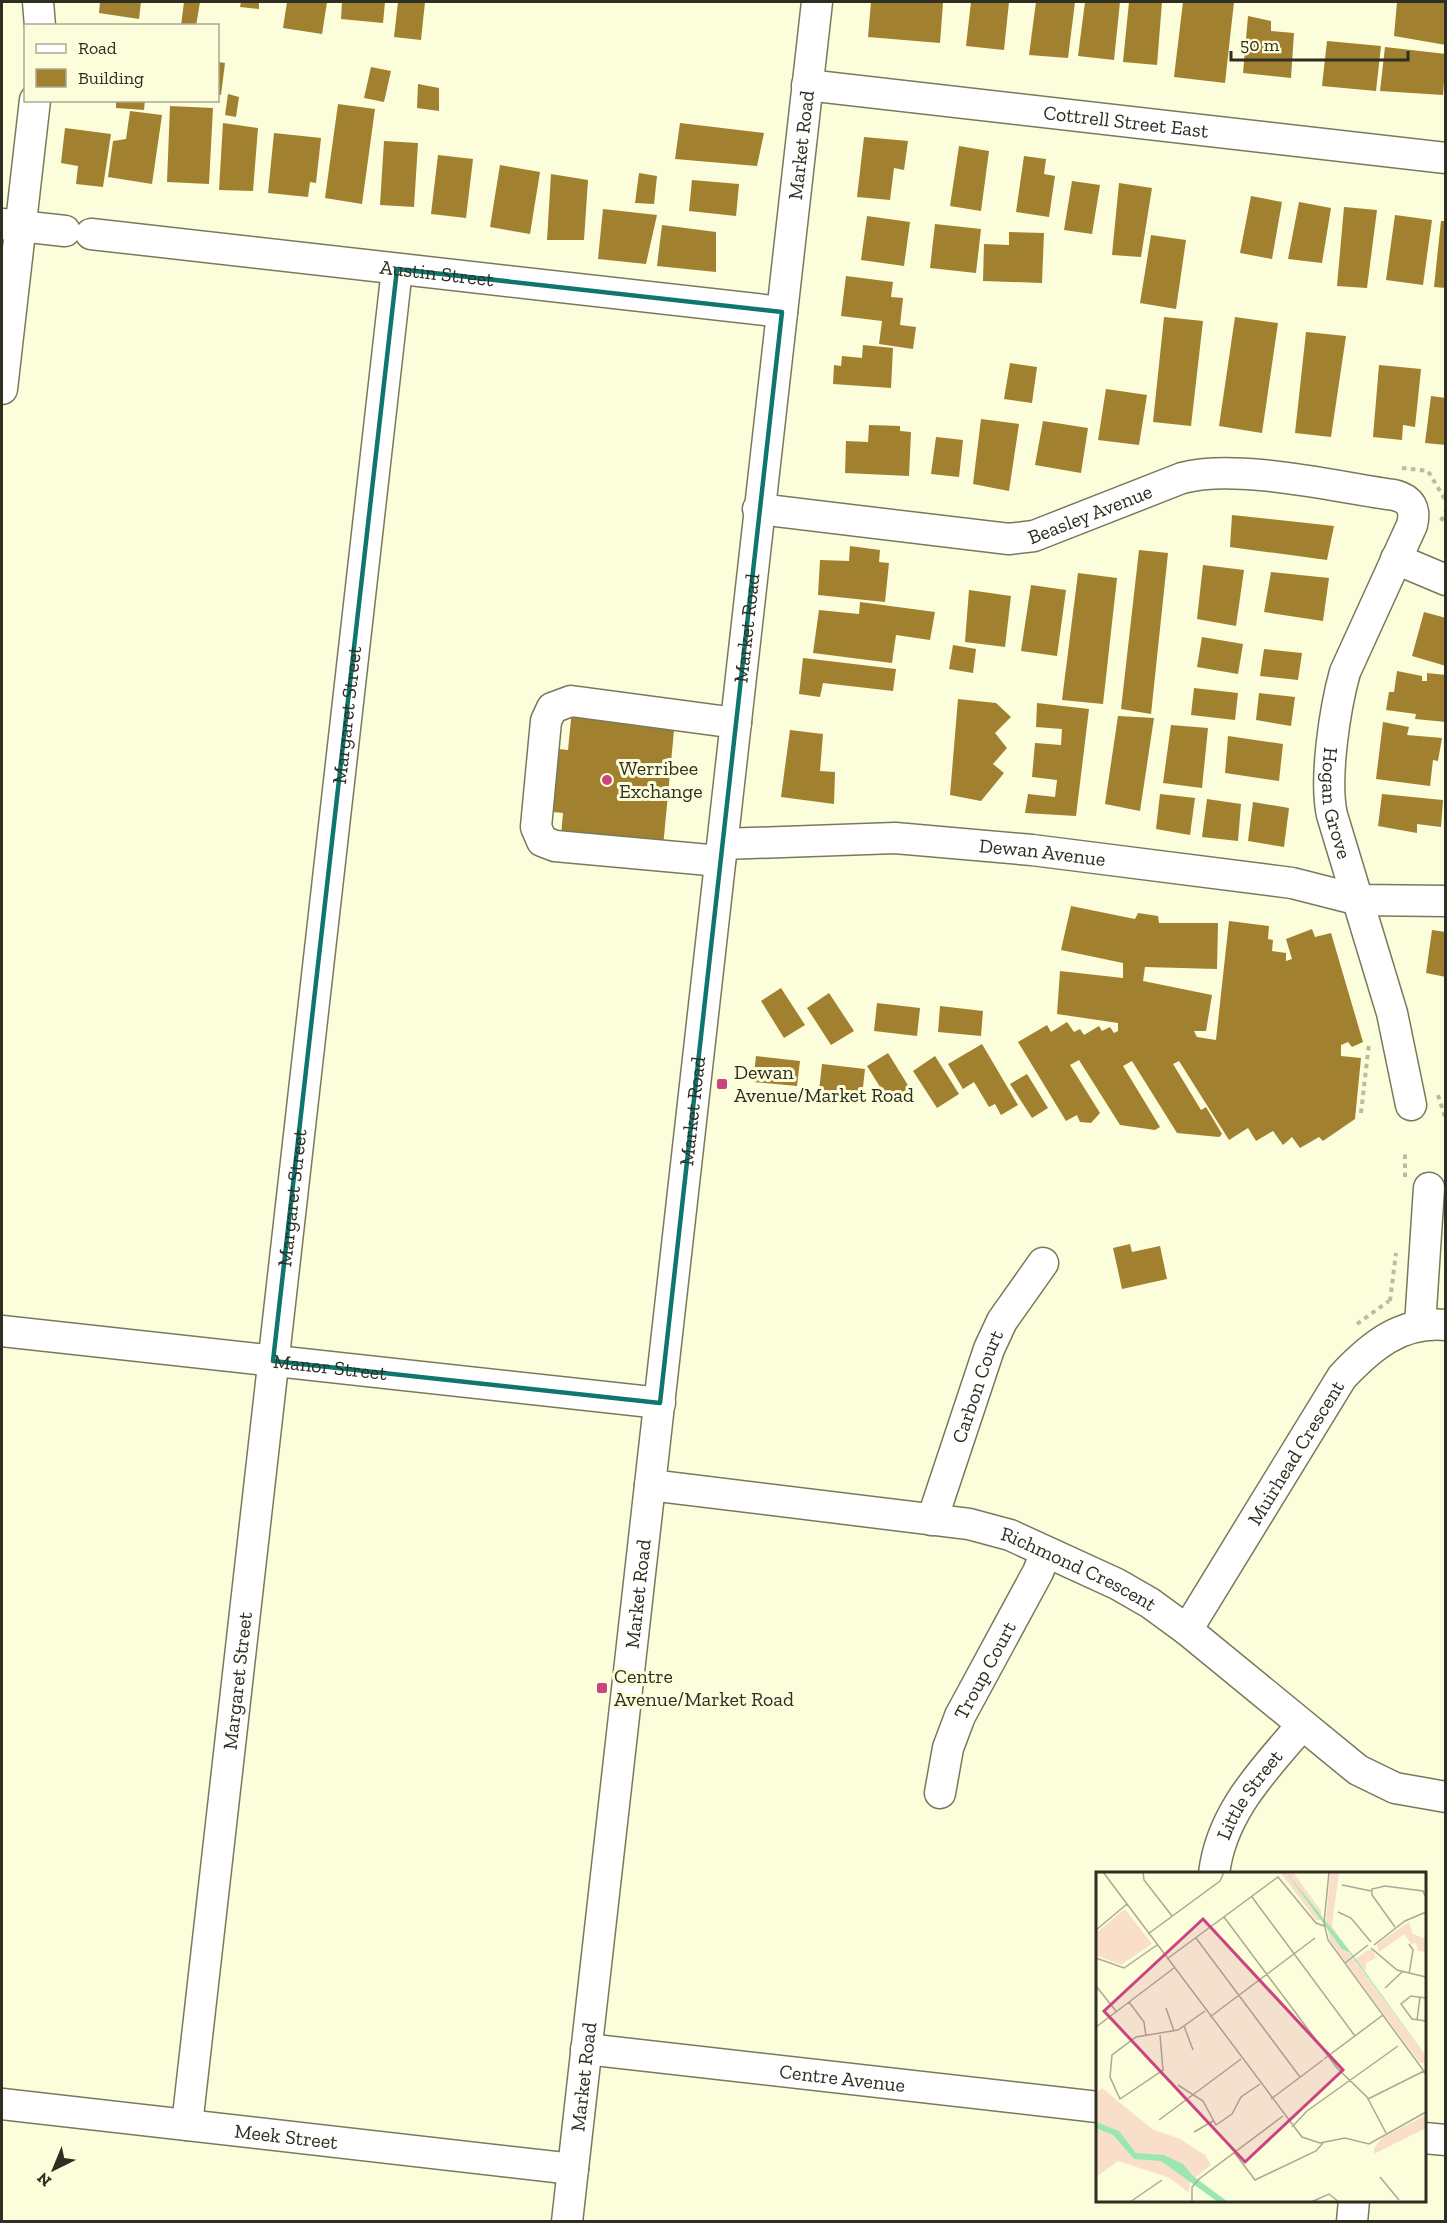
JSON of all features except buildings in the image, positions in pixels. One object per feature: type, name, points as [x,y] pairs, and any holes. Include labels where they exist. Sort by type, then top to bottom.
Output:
[{"type":"street","points":[[38,2],[40,24]]},
{"type":"street","name":"Market Road","points":[[567,2222],[736,723],[758,509],[817,2]]},
{"type":"street","name":"Cottrell Street East","points":[[807,84],[1446,158]]},
{"type":"street","points":[[2,389],[11,225],[35,102]]},
{"type":"street","name":"Austin Street","points":[[11,225],[782,312]]},
{"type":"street","name":"Margaret Street","points":[[187,2125],[396,269]]},
{"type":"street","name":"Beasley Avenue","points":[[758,509],[1022,539],[1060,527],[1182,477],[1220,473],[1394,495],[1402,497],[1413,507]]},
{"type":"street","name":"Hogan Grove","points":[[1411,1105],[1392,1013],[1329,802],[1331,764],[1345,672],[1412,525],[1413,507]]},
{"type":"street","points":[[1396,559],[1446,579]]},
{"type":"street","name":"Dewan Avenue","points":[[736,723],[571,701],[552,708],[546,721],[536,827],[542,841],[555,846],[721,852],[895,838],[1032,850],[1310,885],[1359,900],[1446,902]]},
{"type":"street","points":[[1429,1188],[1433,1325]]},
{"type":"street","name":"Carbon Court","points":[[932,1520],[989,1349],[1002,1321],[1043,1263]]},
{"type":"street","name":"Muirhead Crescent","points":[[1187,1630],[1342,1377],[1366,1351],[1396,1332],[1433,1325]]},
{"type":"street","name":"Manor Street","points":[[2,1331],[660,1403]]},
{"type":"street","name":"Richmond Crescent","points":[[650,1485],[969,1524],[1010,1535],[1117,1584],[1150,1603],[1187,1630],[1338,1755],[1374,1779],[1417,1794],[1446,1797]]},
{"type":"street","name":"Troup Court","points":[[940,1793],[948,1748],[960,1716],[1038,1572],[1046,1552]]},
{"type":"street","name":"Little Street","points":[[1214,1872],[1220,1843],[1234,1811],[1302,1725]]},
{"type":"street","name":"Centre Avenue","points":[[586,2049],[1096,2106]]},
{"type":"street","name":"Meek Street","points":[[2,2104],[573,2169]]},
{"type":"street","points":[[1426,2138],[1446,2140]]},
{"type":"street","points":[[1352,2222],[1354,2202]]},
{"type":"path","points":[[1437,530],[1446,511]]},
{"type":"path","points":[[1361,1113],[1370,1036]]},
{"type":"path","points":[[1437,1090],[1446,1120]]},
{"type":"highlighted area","points":[[397,269],[782,312],[660,1403],[273,1361]]},
{"type":"place","name":"Werribee Exchange","points":[[607,780]]},
{"type":"place","name":"Dewan Avenue/Market Road","points":[[722,1084]]},
{"type":"place","name":"Centre Avenue/Market Road","points":[[602,1688]]}]
